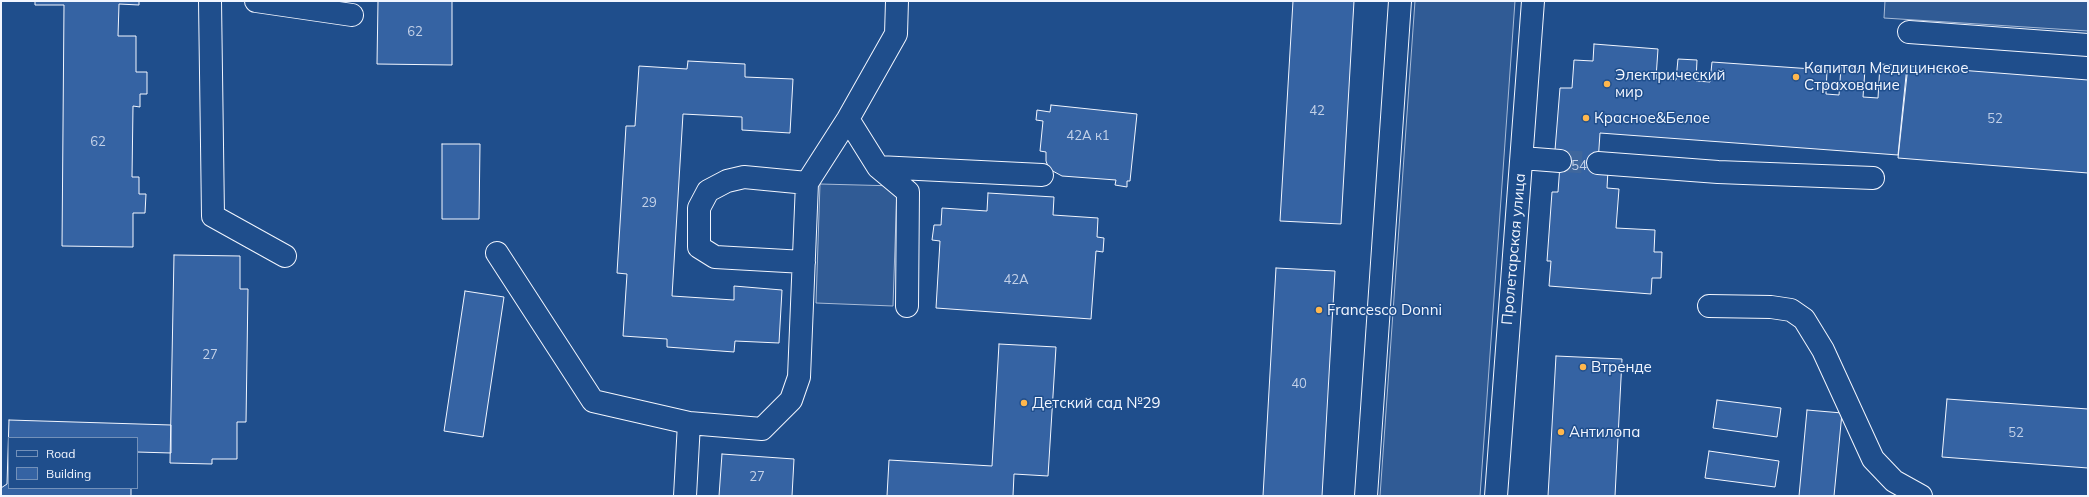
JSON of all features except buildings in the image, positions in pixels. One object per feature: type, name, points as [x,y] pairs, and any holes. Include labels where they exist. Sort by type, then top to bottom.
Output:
[{"type":"street","points":[[210,1],[213,216],[285,256]]},
{"type":"street","points":[[256,1],[352,15]]},
{"type":"street","points":[[497,253],[593,401],[689,423],[762,429],[791,400],[799,377],[807,183],[848,119],[896,34],[897,1]]},
{"type":"street","points":[[1366,496],[1400,1]]},
{"type":"street","name":"Пролетарская улица","points":[[1496,496],[1533,1]]},
{"type":"street","points":[[1909,32],[2088,45]]},
{"type":"street","points":[[848,119],[878,166],[908,192],[907,306]]},
{"type":"street","points":[[1522,158],[1560,161]]},
{"type":"street","points":[[1598,163],[1718,172],[1873,178]]},
{"type":"street","points":[[878,166],[1042,175]]},
{"type":"street","points":[[804,262],[715,257],[699,247],[699,208],[708,190],[727,181],[744,178],[807,183]]},
{"type":"street","points":[[1709,306],[1771,307],[1790,310],[1804,319],[1823,350],[1873,458],[1894,481],[1921,496]]},
{"type":"street","points":[[684,496],[689,423]]},
{"type":"shaded area","points":[[1415,1],[1515,1],[1480,496],[1380,496]]},
{"type":"shaded area","points":[[1885,1],[2088,1],[2088,31],[1884,18]]},
{"type":"shaded area","points":[[820,184],[897,186],[893,306],[816,303]]},
{"type":"tunnel","points":[[1560,161],[1598,163]]},
{"type":"place","name":"Капитал Медицинское Страхование","points":[[1796,77]]},
{"type":"place","name":"Электрический мир","points":[[1607,84]]},
{"type":"place","name":"Красное&Белое","points":[[1586,118]]},
{"type":"place","name":"Francesco Donni","points":[[1319,310]]},
{"type":"place","name":"Втренде","points":[[1583,367]]},
{"type":"place","name":"Детский сад №29","points":[[1024,403]]},
{"type":"place","name":"Антилопа","points":[[1561,432]]}]
